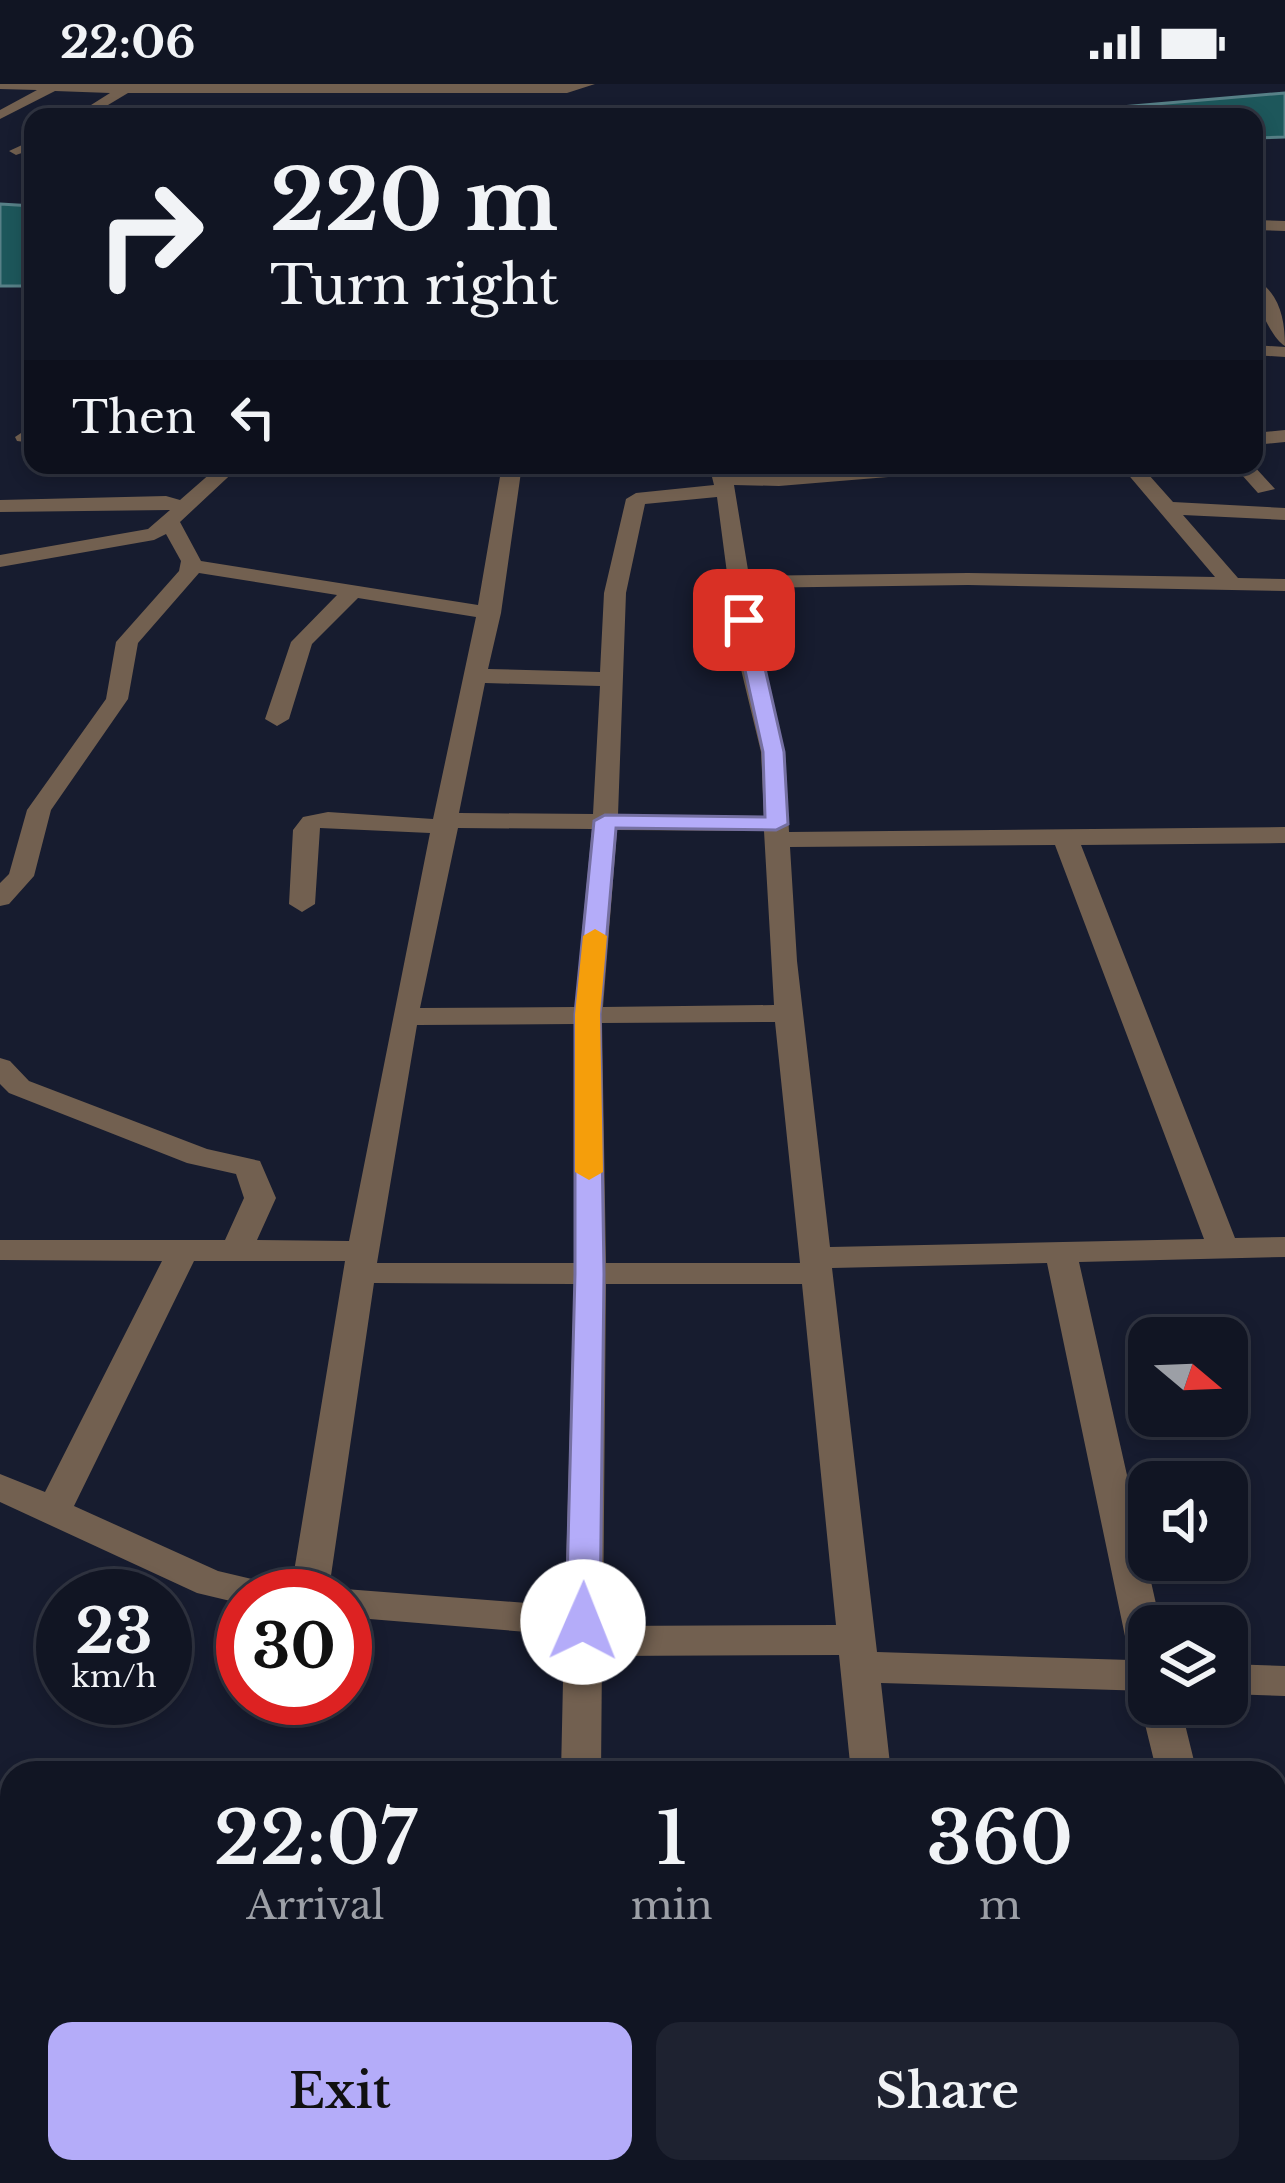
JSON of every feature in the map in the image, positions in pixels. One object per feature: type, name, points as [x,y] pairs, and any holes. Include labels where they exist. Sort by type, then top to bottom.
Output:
[{"type":"street","points":[[0,85],[205,92],[355,87],[567,89],[590,84]]},
{"type":"street","points":[[0,115],[52,87]]},
{"type":"street","points":[[94,108],[124,90]]},
{"type":"street","points":[[190,104],[205,92]]},
{"type":"street","points":[[16,151],[24,148]]},
{"type":"street","points":[[1263,293],[1285,341]]},
{"type":"street","points":[[0,561],[144,537],[178,515],[221,474]]},
{"type":"street","points":[[312,1569],[360,1262],[405,1017],[490,613],[511,474]]},
{"type":"street","points":[[581,1761],[590,1274],[588,1014],[605,821],[615,593],[636,499],[722,478],[779,480],[852,474]]},
{"type":"street","points":[[1138,474],[1232,584]]},
{"type":"street","points":[[1251,474],[1265,489]]},
{"type":"street","points":[[722,478],[749,657],[773,752],[788,1013],[870,1761]]},
{"type":"street","points":[[0,506],[166,502],[178,515],[192,566]]},
{"type":"street","points":[[1167,508],[1285,514]]},
{"type":"street","points":[[0,572],[32,557]]},
{"type":"street","points":[[192,566],[490,613]]},
{"type":"street","points":[[0,898],[17,884],[11,866],[35,817],[117,699],[127,642],[192,566]]},
{"type":"street","points":[[740,581],[968,579],[1285,585]]},
{"type":"street","points":[[277,719],[305,638],[353,591]]},
{"type":"street","points":[[477,676],[610,679]]},
{"type":"street","points":[[302,904],[306,830],[312,822],[328,819],[605,821],[777,832],[1066,837],[1285,835]]},
{"type":"street","points":[[1066,837],[1223,1248]]},
{"type":"street","points":[[405,1017],[788,1013]]},
{"type":"street","points":[[0,1067],[19,1087],[198,1156],[249,1168],[260,1198],[236,1251]]},
{"type":"street","points":[[0,1250],[236,1251],[590,1274],[1061,1252],[1223,1248],[1282,1256]]},
{"type":"street","points":[[53,1512],[183,1250]]},
{"type":"street","points":[[1061,1252],[1137,1605]]},
{"type":"street","points":[[0,1487],[216,1584]]},
{"type":"street","points":[[372,1607],[583,1632],[1128,1674]]},
{"type":"street","points":[[1248,1680],[1285,1681]]},
{"type":"street","points":[[1165,1725],[1174,1761]]},
{"type":"shaded area","points":[[1285,93],[1285,137],[1263,138],[1263,108],[1110,108]]},
{"type":"shaded area","points":[[0,204],[24,205],[24,286],[0,286]]},
{"type":"slow traffic","points":[[589,1172],[588,1014],[595,936]]},
{"type":"route","points":[[583,1622],[590,1274],[588,1014],[605,821],[776,824],[773,752],[744,620]]}]
